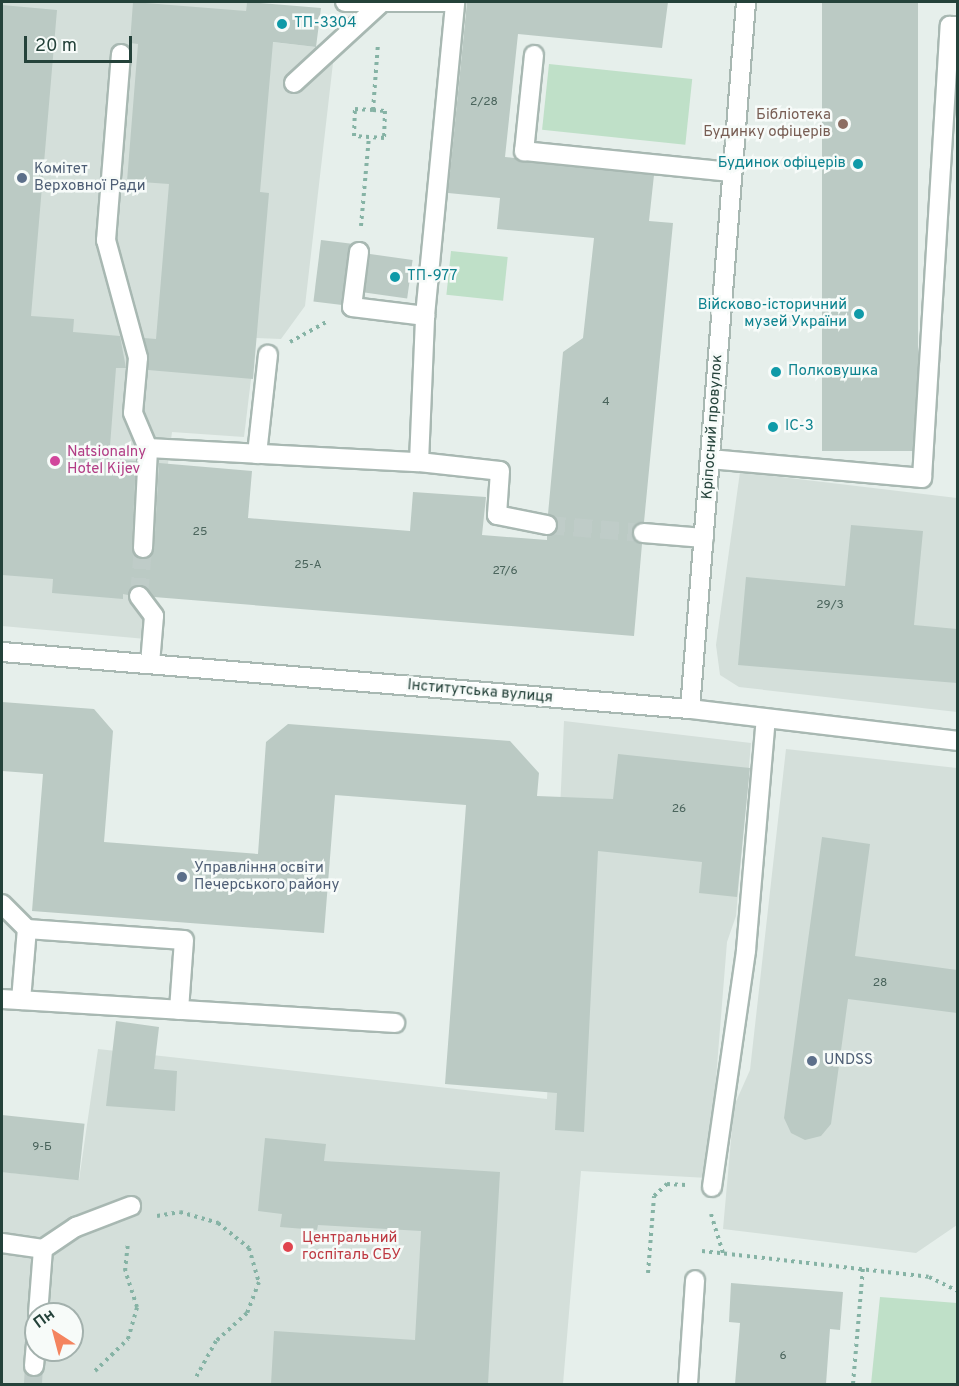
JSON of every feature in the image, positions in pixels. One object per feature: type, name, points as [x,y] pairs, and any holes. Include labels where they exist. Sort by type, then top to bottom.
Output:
[{"type":"street","points":[[345,2],[380,4],[455,2],[424,316],[419,462]]},
{"type":"street","name":"Кріпосний провулок","points":[[690,709],[746,2]]},
{"type":"street","points":[[294,83],[380,4]]},
{"type":"street","points":[[710,459],[922,478],[950,26],[957,26]]},
{"type":"street","points":[[121,54],[106,240],[138,358],[133,413],[148,448],[143,548]]},
{"type":"street","points":[[534,55],[524,151],[732,172]]},
{"type":"street","points":[[359,252],[352,307],[424,316]]},
{"type":"street","points":[[257,454],[268,355]]},
{"type":"street","points":[[148,448],[419,462],[500,471],[497,515],[548,525]]},
{"type":"street","points":[[644,533],[704,538]]},
{"type":"street","points":[[139,596],[154,616],[150,664]]},
{"type":"street","name":"Інститутська вулиця","points":[[2,652],[690,709],[957,741]]},
{"type":"street","points":[[712,1187],[746,950],[766,719]]},
{"type":"street","points":[[2,904],[27,928],[184,940],[179,1010]]},
{"type":"street","points":[[21,1000],[27,928]]},
{"type":"street","points":[[2,999],[395,1023]]},
{"type":"street","points":[[2,1243],[44,1248],[76,1227],[131,1206]]},
{"type":"street","points":[[39,1302],[44,1248]]},
{"type":"street","points":[[688,1384],[695,1280]]},
{"type":"street","points":[[34,1362],[34,1366]]},
{"type":"path","points":[[373,110],[380,4]]},
{"type":"path","points":[[355,109],[373,110],[385,111],[384,138],[354,136],[355,109]]},
{"type":"path","points":[[359,252],[369,137]]},
{"type":"path","points":[[268,355],[352,307]]},
{"type":"path","points":[[648,1273],[654,1196],[667,1184],[712,1187],[711,1222],[723,1253],[929,1277],[957,1291]]},
{"type":"path","points":[[146,1218],[180,1212],[218,1223],[249,1248],[259,1282],[247,1313],[216,1341],[195,1379]]},
{"type":"path","points":[[95,1371],[128,1339],[137,1307],[125,1271],[128,1242],[134,1234]]},
{"type":"path","points":[[120,1238],[128,1242]]},
{"type":"path","points":[[853,1384],[863,1268]]},
{"type":"shaded area","points":[[2,2],[247,2],[244,39],[316,47],[333,63],[305,306],[281,339],[256,338],[244,437],[172,432],[146,639],[2,626]]},
{"type":"shaded area","points":[[740,472],[957,498],[957,712],[739,687],[720,675],[716,645]]},
{"type":"shaded area","name":"Центральний госпіталь СБУ","points":[[564,721],[751,743],[736,916],[727,942],[708,1178],[581,1171],[563,1384],[2,1384],[2,1172],[79,1180],[98,1049],[547,1099]]},
{"type":"shaded area","points":[[786,749],[957,768],[957,1225],[916,1253],[723,1229],[734,1106],[750,1070]]},
{"type":"green space","points":[[549,64],[692,79],[685,145],[542,130]]},
{"type":"green space","points":[[451,251],[508,257],[503,301],[446,295]]},
{"type":"green space","points":[[880,1297],[957,1303],[957,1384],[871,1384]]},
{"type":"building","points":[[133,2],[246,11],[247,2],[321,8],[316,47],[273,42],[260,192],[269,193],[253,379],[148,370],[144,338],[156,339],[169,184],[127,181],[138,44],[130,43]]},
{"type":"building","points":[[467,2],[668,2],[662,48],[518,34],[505,157],[654,175],[649,221],[673,223],[644,522],[632,532],[633,538],[642,544],[634,636],[154,597],[138,585],[128,595],[123,594],[123,599],[52,593],[53,579],[2,575],[2,5],[57,10],[31,316],[74,319],[73,332],[120,336],[126,368],[116,368],[109,459],[136,461],[132,547],[136,557],[148,558],[154,549],[159,463],[252,471],[248,518],[410,531],[413,492],[486,497],[482,535],[547,540],[547,536],[556,532],[557,521],[548,514],[563,352],[583,338],[594,238],[497,229],[500,198],[448,193]]},
{"type":"building","name":"Будинок офіцерів","points":[[822,2],[918,2],[918,451],[822,451]]},
{"type":"building","points":[[321,240],[352,244],[344,305],[313,302]]},
{"type":"building","name":"ТП-977","points":[[370,254],[413,260],[407,299],[365,293]]},
{"type":"building","points":[[851,525],[923,531],[914,625],[957,629],[957,683],[738,665],[746,577],[845,586]]},
{"type":"building","points":[[2,702],[94,709],[113,731],[104,842],[258,854],[266,742],[288,724],[510,741],[539,773],[537,796],[613,799],[618,754],[750,768],[737,897],[699,893],[702,862],[598,851],[584,1132],[555,1130],[557,1093],[445,1084],[466,805],[335,795],[324,933],[32,911],[43,774],[2,771]]},
{"type":"building","points":[[822,837],[870,844],[855,956],[957,970],[957,1013],[848,999],[831,1124],[821,1136],[805,1140],[791,1133],[784,1118]]},
{"type":"building","points":[[116,1021],[159,1027],[154,1069],[177,1071],[175,1111],[106,1106]]},
{"type":"building","points":[[2,1115],[85,1124],[79,1180],[2,1172]]},
{"type":"building","points":[[265,1138],[326,1144],[324,1161],[500,1172],[488,1384],[271,1384],[274,1331],[415,1340],[421,1231],[318,1225],[317,1230],[280,1227],[282,1214],[258,1211]]},
{"type":"building","points":[[731,1283],[843,1292],[840,1330],[830,1329],[826,1384],[735,1384],[740,1323],[729,1322]]},
{"type":"tunnel","points":[[547,525],[643,533]]},
{"type":"tunnel","points":[[139,596],[143,548]]},
{"type":"tunnel","points":[[33,1384],[34,1366]]},
{"type":"place","name":"ТП-3304","points":[[282,24]]},
{"type":"place","name":"Бібліотека Будинку офіцерів","points":[[843,124]]},
{"type":"place","name":"Будинок офіцерів","points":[[858,164]]},
{"type":"place","name":"Комітет Верховної Ради","points":[[22,178]]},
{"type":"place","name":"ТП-977","points":[[395,277]]},
{"type":"place","name":"Війсково-історичний музей України","points":[[859,314]]},
{"type":"place","name":"Полковушка","points":[[776,372]]},
{"type":"place","name":"ІС-3","points":[[773,427]]},
{"type":"place","name":"Natsionalny Hotel Kijev","points":[[55,461]]},
{"type":"place","name":"Управління освіти Печерського району","points":[[182,877]]},
{"type":"place","name":"UNDSS","points":[[812,1061]]},
{"type":"place","name":"Центральний госпіталь СБУ","points":[[288,1247]]}]
